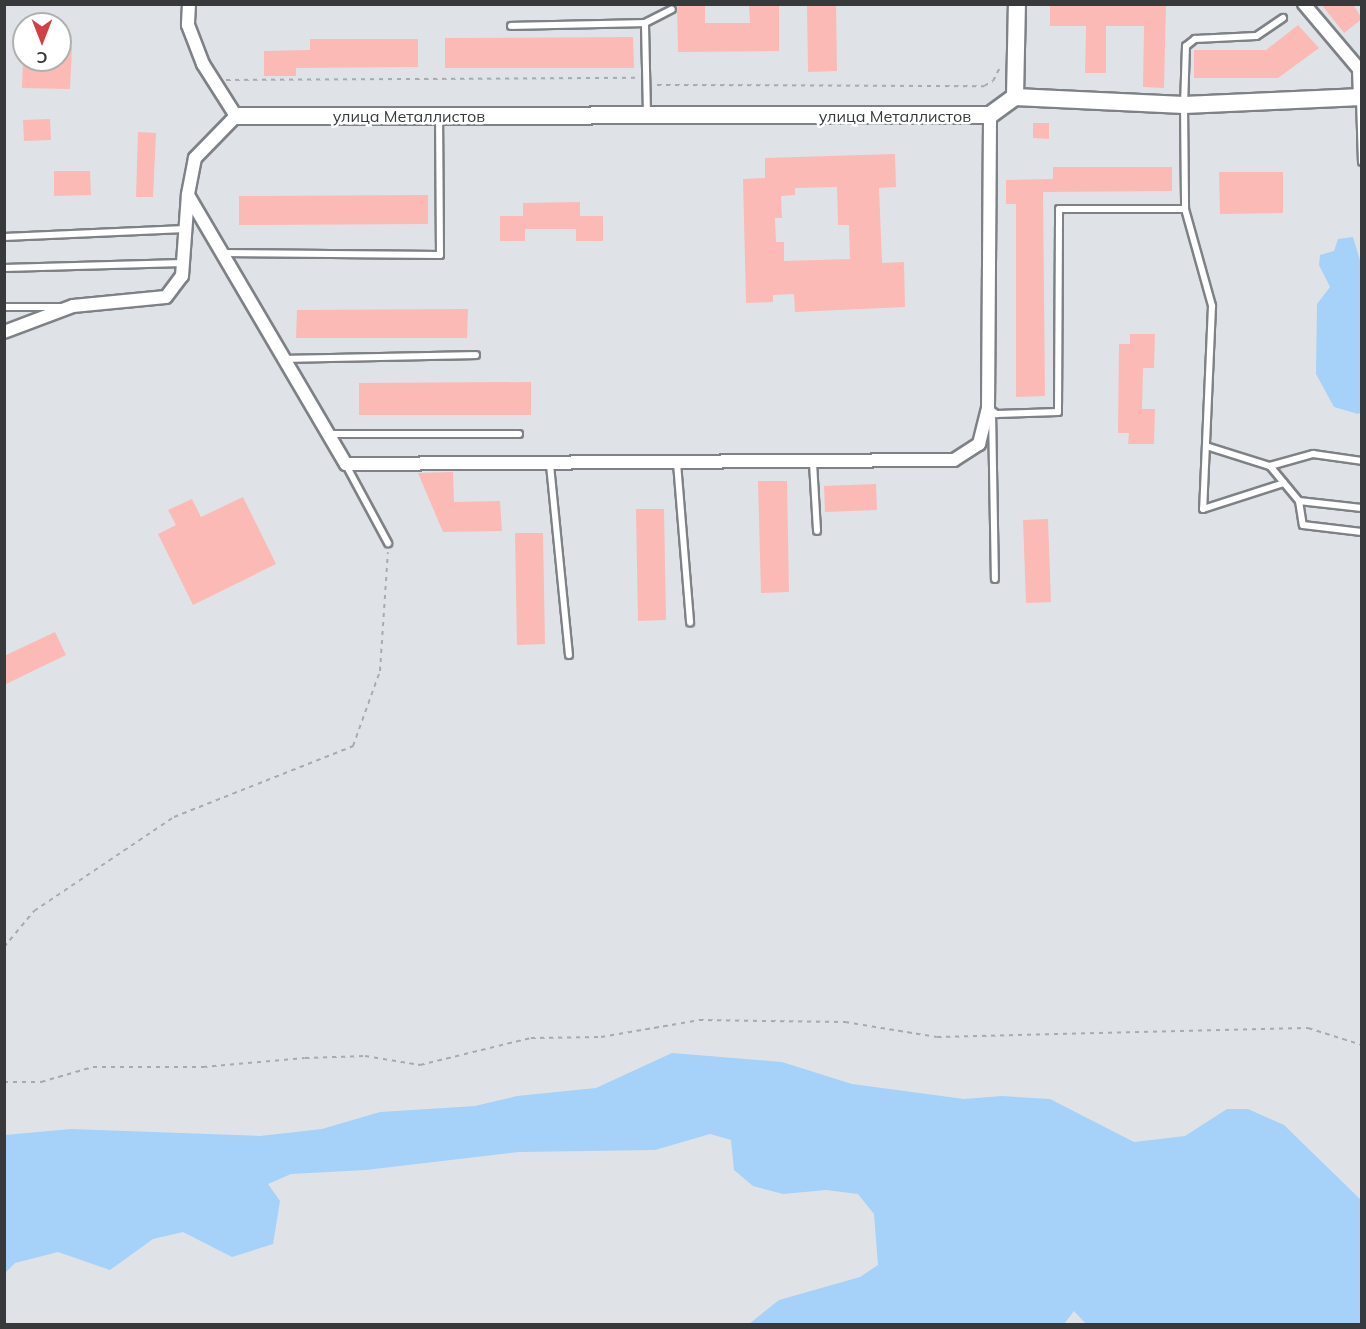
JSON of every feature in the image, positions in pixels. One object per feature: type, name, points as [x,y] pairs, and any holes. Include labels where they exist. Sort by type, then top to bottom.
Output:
[{"type":"street","points":[[4,332],[73,306],[166,297],[182,276],[188,195],[195,158],[236,116],[203,64],[188,25],[189,4]]},
{"type":"street","points":[[1017,4],[1015,97],[1184,105],[1361,97],[1360,67],[1304,4]]},
{"type":"street","name":"улица Металлистов","points":[[236,116],[990,115],[1015,97]]},
{"type":"street","name":"улица Металлистов","points":[[346,464],[550,465],[954,460],[979,444],[990,409],[990,115]]},
{"type":"street","points":[[188,195],[281,359],[346,464]]},
{"type":"lane","points":[[511,26],[645,23],[672,9]]},
{"type":"lane","points":[[1283,18],[1256,36],[1195,39],[1186,46],[1184,105],[1185,209],[1212,306],[1203,509],[1284,483]]},
{"type":"lane","points":[[645,23],[647,116]]},
{"type":"lane","points":[[1361,97],[1362,162]]},
{"type":"lane","points":[[220,254],[440,255],[439,116]]},
{"type":"lane","points":[[990,409],[997,414],[1058,412],[1059,210],[1185,209]]},
{"type":"lane","points":[[4,237],[186,229]]},
{"type":"lane","points":[[4,268],[183,262]]},
{"type":"lane","points":[[4,307],[73,306]]},
{"type":"lane","points":[[281,359],[476,355]]},
{"type":"lane","points":[[990,409],[995,579]]},
{"type":"lane","points":[[328,434],[519,434]]},
{"type":"lane","points":[[1206,446],[1270,466],[1299,501],[1303,525],[1362,531]]},
{"type":"lane","points":[[1270,466],[1312,454],[1362,461]]},
{"type":"lane","points":[[677,463],[690,622]]},
{"type":"lane","points":[[813,463],[817,531]]},
{"type":"lane","points":[[346,464],[388,543]]},
{"type":"lane","points":[[550,465],[569,655]]},
{"type":"lane","points":[[1299,501],[1362,508]]},
{"type":"path","points":[[4,947],[34,911],[174,817],[353,746],[380,671],[388,543]]},
{"type":"path","points":[[4,1082],[41,1082],[93,1067],[203,1067],[305,1058],[365,1056],[420,1065],[531,1038],[601,1037],[699,1020],[845,1022],[937,1037],[1308,1028],[1362,1045]]},
{"type":"shaded area","points":[[1353,237],[1362,267],[1362,412],[1358,414],[1334,407],[1316,374],[1317,304],[1330,287],[1319,265],[1320,255],[1334,251],[1338,239]]},
{"type":"shaded area","points":[[672,1053],[782,1062],[852,1084],[964,1099],[1002,1096],[1050,1099],[1134,1142],[1185,1136],[1227,1109],[1248,1109],[1284,1125],[1361,1200],[1361,1324],[1086,1324],[1074,1311],[1064,1324],[749,1324],[779,1300],[860,1277],[878,1265],[874,1214],[858,1194],[826,1190],[783,1194],[753,1186],[734,1170],[731,1140],[710,1134],[655,1150],[519,1152],[366,1170],[291,1174],[268,1184],[280,1201],[273,1244],[232,1257],[183,1232],[153,1239],[110,1270],[58,1252],[15,1263],[5,1273],[5,1135],[71,1129],[260,1136],[322,1129],[380,1112],[475,1106],[517,1096],[596,1088]]},
{"type":"building","points":[[677,4],[705,4],[705,23],[750,23],[749,4],[779,4],[779,51],[678,52]]},
{"type":"building","points":[[807,4],[836,4],[837,71],[808,72]]},
{"type":"building","points":[[1050,4],[1166,4],[1164,88],[1143,87],[1144,26],[1106,26],[1106,73],[1085,73],[1086,26],[1050,26]]},
{"type":"building","points":[[1321,4],[1353,4],[1362,19],[1344,33]]},
{"type":"building","points":[[1298,25],[1319,48],[1278,78],[1194,78],[1194,50],[1266,50]]},
{"type":"building","points":[[633,37],[634,68],[445,68],[445,38]]},
{"type":"building","points":[[310,39],[418,39],[418,67],[296,68],[296,76],[264,76],[264,51],[310,50]]},
{"type":"building","points":[[23,72],[71,72],[70,89],[22,88]]},
{"type":"building","points":[[50,119],[51,140],[24,141],[23,120]]},
{"type":"building","points":[[1033,123],[1049,123],[1049,139],[1033,138]]},
{"type":"building","points":[[138,132],[156,133],[153,197],[136,197]]},
{"type":"building","points":[[895,154],[896,187],[879,188],[882,263],[904,262],[905,307],[795,312],[794,294],[773,295],[773,302],[746,303],[743,179],[765,178],[765,158]],"holes":[[[837,187],[838,225],[849,225],[850,259],[784,261],[784,242],[776,242],[775,218],[782,218],[781,196],[795,195],[795,188]]]},
{"type":"building","points":[[1053,167],[1172,167],[1172,191],[1043,192],[1045,396],[1016,397],[1016,204],[1006,204],[1006,180],[1053,179]]},
{"type":"building","points":[[54,171],[90,171],[91,195],[54,196]]},
{"type":"building","points":[[1219,172],[1283,172],[1283,213],[1220,214]]},
{"type":"building","points":[[428,195],[428,224],[239,225],[239,196]]},
{"type":"building","points":[[580,202],[580,216],[603,216],[603,241],[576,241],[576,229],[525,229],[525,241],[500,241],[500,216],[523,216],[523,203]]},
{"type":"building","points":[[468,309],[467,338],[296,338],[297,310]]},
{"type":"building","points":[[1130,334],[1155,334],[1154,368],[1143,368],[1142,409],[1155,409],[1154,444],[1128,444],[1129,433],[1118,433],[1119,344],[1130,344]]},
{"type":"building","points":[[531,382],[531,415],[359,415],[359,383]]},
{"type":"building","points":[[453,472],[454,502],[500,501],[502,531],[443,532],[418,473]]},
{"type":"building","points":[[758,481],[787,481],[789,592],[761,593]]},
{"type":"building","points":[[876,484],[877,510],[825,512],[824,486]]},
{"type":"building","points":[[243,497],[276,564],[193,605],[158,534],[176,525],[168,510],[192,499],[201,517]]},
{"type":"building","points":[[636,509],[664,509],[666,620],[638,621]]},
{"type":"building","points":[[1048,519],[1051,602],[1026,603],[1023,520]]},
{"type":"building","points":[[515,533],[543,533],[545,644],[517,645]]},
{"type":"building","points":[[55,632],[66,655],[4,685],[4,656]]}]
